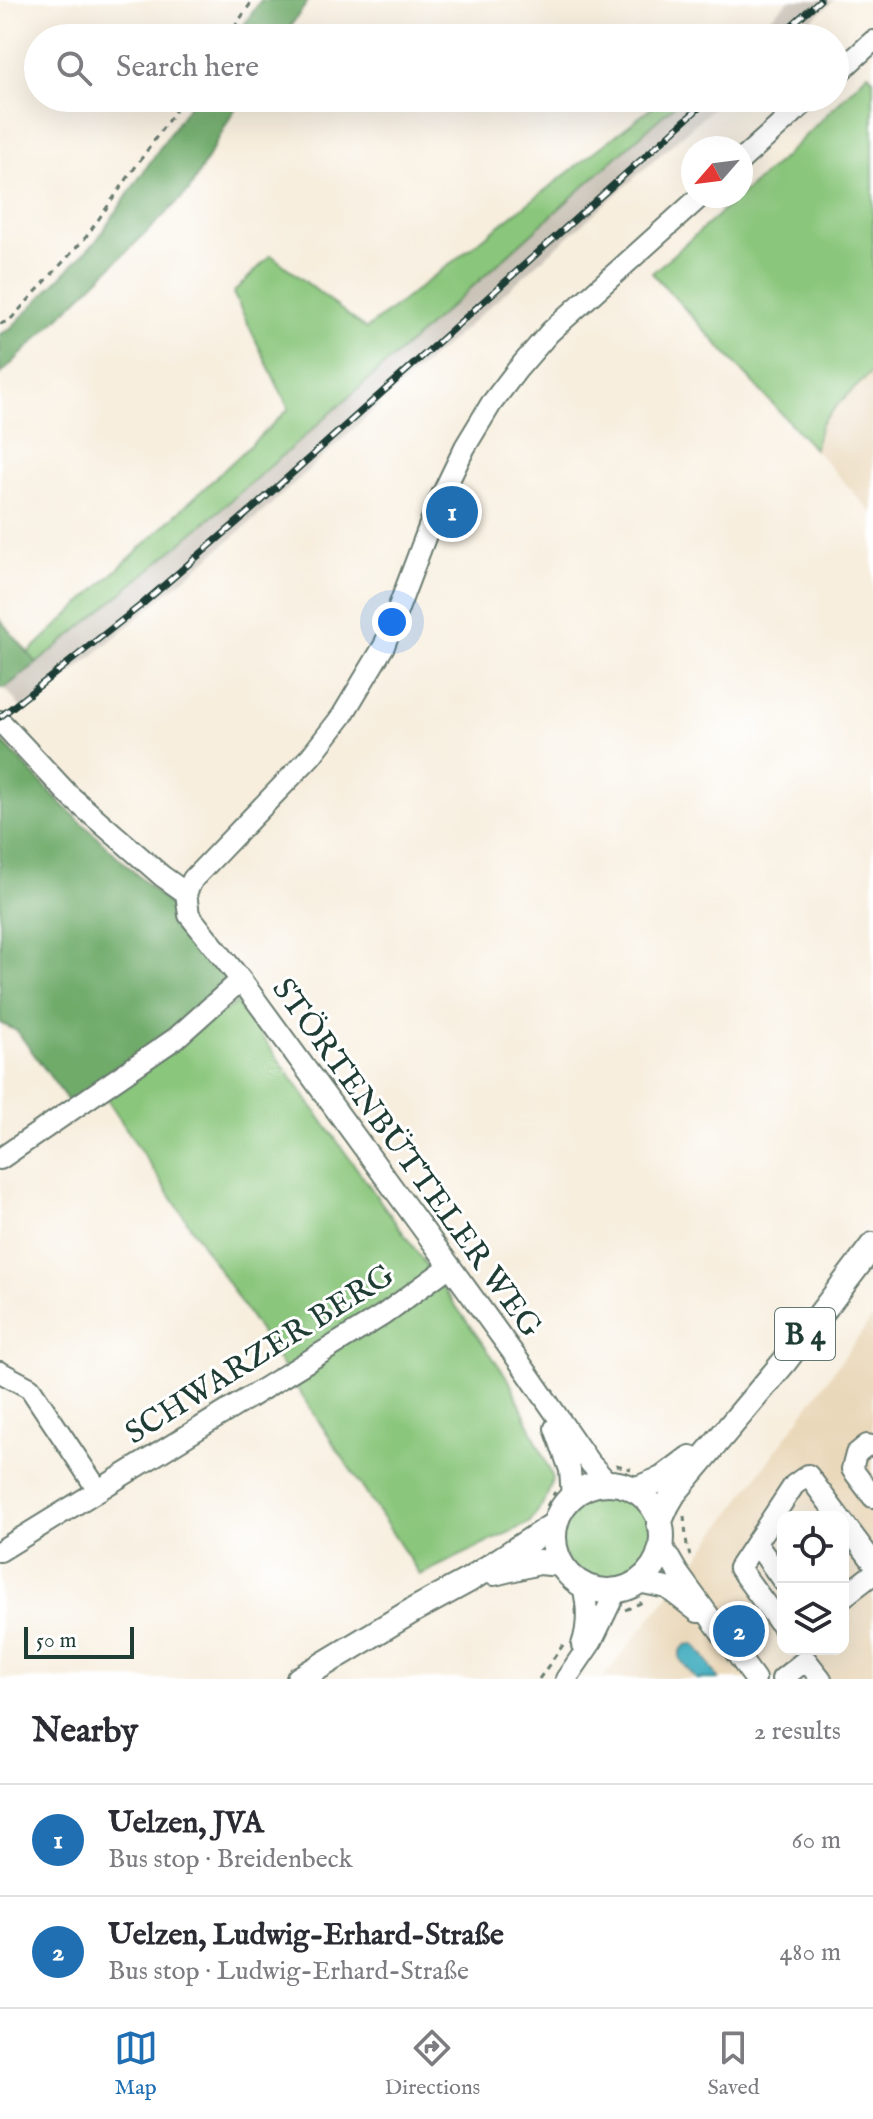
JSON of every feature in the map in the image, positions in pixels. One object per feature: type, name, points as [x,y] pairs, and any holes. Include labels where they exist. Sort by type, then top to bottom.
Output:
[{"type":"main road","name":"B 4","points":[[660,1533],[667,1505],[674,1493],[785,1361],[873,1245]]},
{"type":"main road","name":"B 4","points":[[634,1480],[662,1479],[734,1420]]},
{"type":"main road","points":[[299,1679],[469,1580],[583,1489],[634,1480],[650,1504],[660,1533],[654,1566],[620,1595],[583,1586],[561,1564],[554,1545],[551,1516]]},
{"type":"main road","points":[[469,1580],[521,1565],[539,1562],[561,1564]]},
{"type":"street","points":[[849,66],[870,51]]},
{"type":"street","points":[[753,149],[794,112]]},
{"type":"street","points":[[0,721],[69,795],[186,893],[193,879],[311,756],[342,716],[384,646],[438,503],[465,447],[491,404],[550,332],[688,208]]},
{"type":"street","name":"STÖRTENBÜTTELER WEG","points":[[186,893],[189,915],[241,980],[526,1371],[563,1445],[580,1466],[609,1484]]},
{"type":"street","name":"STÖRTENBÜTTELER WEG","points":[[0,1159],[176,1038],[241,980]]},
{"type":"street","name":"SCHWARZER BERG","points":[[0,1551],[383,1315],[450,1266]]},
{"type":"street","points":[[0,1372],[30,1388],[98,1490]]},
{"type":"street","points":[[873,1446],[867,1445],[856,1454],[852,1469],[873,1497]]},
{"type":"street","name":"STÖRTENBÜTTELER WEG","points":[[572,1497],[580,1466]]},
{"type":"street","points":[[777,1621],[739,1568],[794,1485],[808,1475],[835,1511]]},
{"type":"street","points":[[849,1530],[873,1562]]},
{"type":"street","points":[[660,1533],[672,1581],[721,1634],[755,1679]]},
{"type":"street","points":[[756,1543],[777,1573]]},
{"type":"street","points":[[849,1592],[873,1574]]},
{"type":"street","points":[[565,1679],[620,1595],[672,1581]]},
{"type":"street","points":[[565,1679],[585,1637],[588,1609],[583,1586]]},
{"type":"street","points":[[782,1679],[802,1655],[821,1679]]},
{"type":"path","points":[[237,24],[253,0]]},
{"type":"path","points":[[0,324],[10,320],[86,237],[174,112]]},
{"type":"path","points":[[551,1516],[560,1473],[599,1456],[621,1468],[634,1480]]},
{"type":"path","points":[[620,1595],[618,1613],[657,1596],[690,1559],[682,1503],[674,1493]]},
{"type":"path","points":[[539,1679],[566,1641]]},
{"type":"shaded area","points":[[789,0],[834,0],[807,24],[763,24]]},
{"type":"shaded area","points":[[666,112],[708,112],[264,511],[25,713],[5,688],[134,585],[354,394]]},
{"type":"shaded area","points":[[873,371],[873,514],[814,449],[821,424]]},
{"type":"shaded area","points":[[873,1317],[873,1679],[602,1679],[689,1570]]},
{"type":"green space","points":[[261,0],[309,0],[292,24],[245,24]]},
{"type":"green space","points":[[868,73],[873,78],[873,371],[821,424],[814,449],[652,273],[726,208],[753,208],[753,184],[829,112],[849,112],[849,92]]},
{"type":"green space","points":[[184,112],[233,112],[189,191],[0,375],[0,334],[9,330],[96,241]]},
{"type":"green space","points":[[646,112],[666,112],[443,313],[120,595],[37,663],[27,654],[289,409],[233,293],[271,255],[366,329]]},
{"type":"green space","points":[[0,620],[37,663],[5,688],[0,688]]},
{"type":"green space","points":[[0,739],[62,804],[170,906],[226,979],[170,1033],[71,1105],[17,1031],[0,1023]]},
{"type":"green space","points":[[237,1002],[509,1380],[552,1476],[547,1495],[529,1523],[420,1575],[106,1098]]},
{"type":"green space","points":[[607,1491],[625,1495],[639,1505],[649,1519],[653,1537],[649,1555],[639,1569],[625,1579],[607,1583],[589,1579],[575,1569],[565,1555],[561,1537],[565,1519],[575,1505],[589,1495]]},
{"type":"water","points":[[694,1644],[719,1679],[696,1679],[680,1659],[680,1651],[686,1645]]},
{"type":"railway","points":[[793,24],[820,0]]},
{"type":"railway","points":[[0,717],[140,606],[258,504],[694,112]]},
{"type":"place","name":"Uelzen, JVA","points":[[452,512]]},
{"type":"place","name":"Uelzen, Ludwig-Erhard-Straße","points":[[739,1631]]}]
